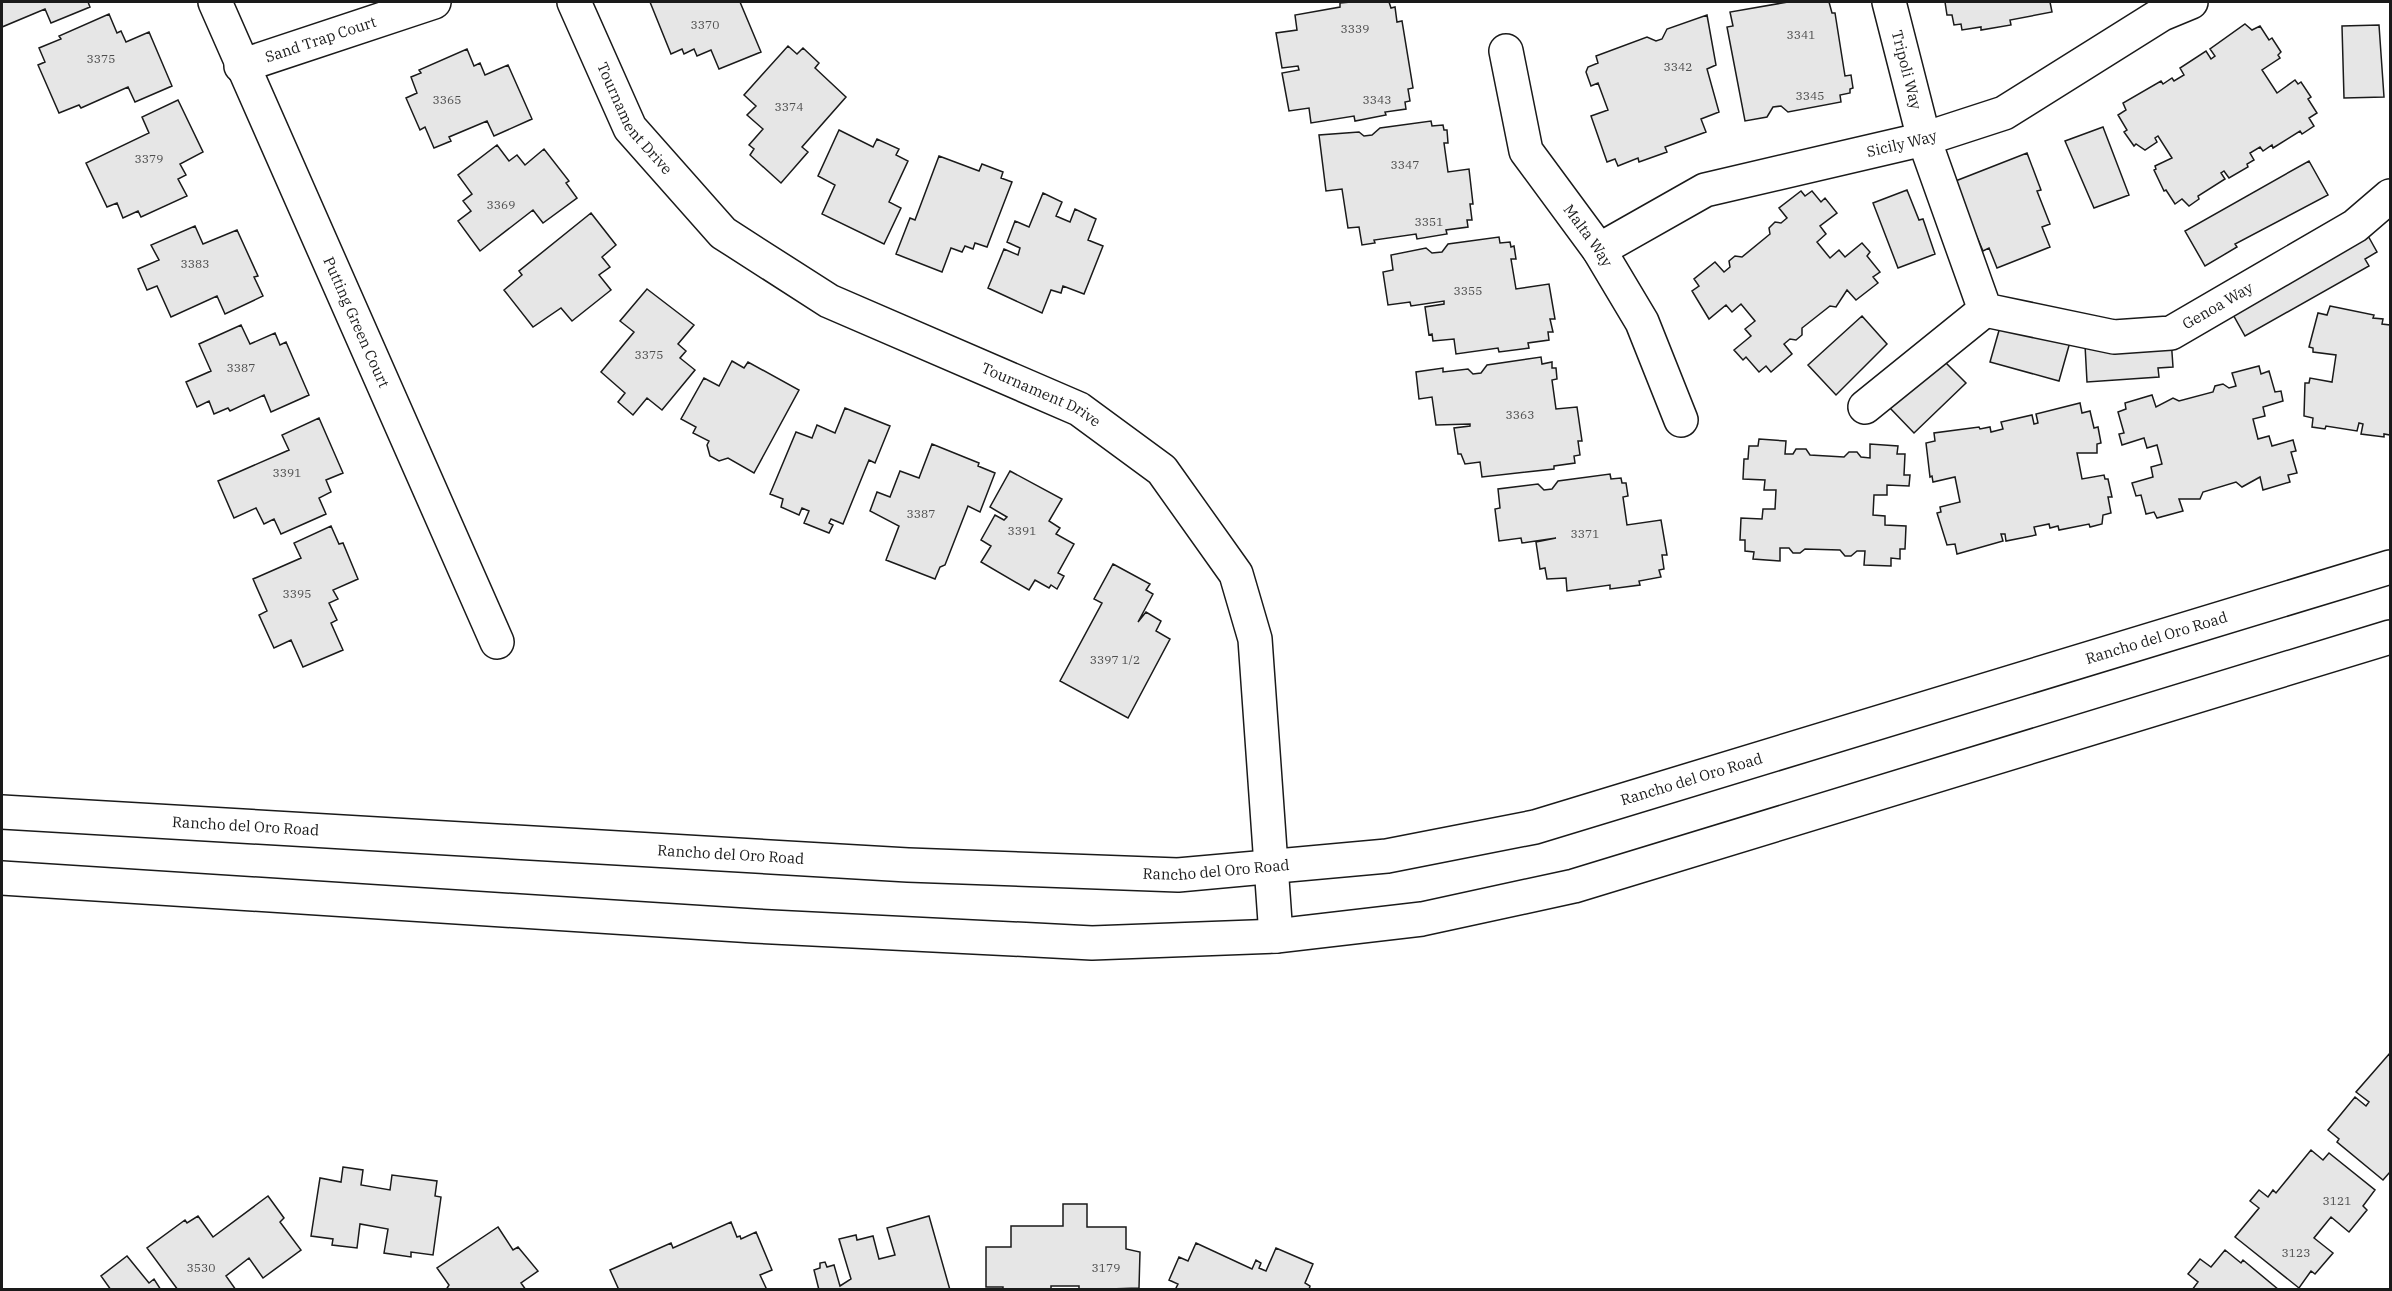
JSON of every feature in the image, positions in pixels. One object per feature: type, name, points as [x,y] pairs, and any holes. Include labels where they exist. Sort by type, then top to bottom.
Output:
[{"type":"main road","name":"Putting Green Court","points":[[215,2],[241,66],[498,642]]},
{"type":"main road","name":"Sand Trap Court","points":[[241,66],[434,2]]},
{"type":"main road","name":"Tournament Drive","points":[[574,2],[630,128],[723,233],[829,301],[1079,409],[1162,470],[1236,574],[1255,639],[1276,936]]},
{"type":"main road","name":"Tripoli Way","points":[[1889,2],[1924,140]]},
{"type":"main road","name":"Sicily Way","points":[[1599,250],[1705,190],[1924,140],[2004,112],[2162,14],[2191,2]]},
{"type":"main road","name":"Malta Way","points":[[1506,51],[1526,151],[1599,250],[1642,322],[1681,420]]},
{"type":"main road","points":[[1865,407],[1985,310],[1924,140]]},
{"type":"main road","name":"Genoa Way","points":[[1985,310],[2114,338],[2171,333],[2355,226],[2391,196]]},
{"type":"main road","name":"Rancho del Oro Road","points":[[2,812],[908,865],[1178,875],[1387,856],[1535,827],[2391,567]]},
{"type":"main road","points":[[2,878],[754,926],[1069,942],[1276,936],[1422,919],[1574,886],[2391,637]]},
{"type":"building","points":[[2,2],[88,2],[90,7],[51,23],[45,9],[2,27]]},
{"type":"building","points":[[650,2],[740,2],[761,52],[719,69],[711,50],[697,56],[694,49],[684,54],[682,49],[671,54]]},
{"type":"building","points":[[1389,2],[1391,8],[1395,7],[1397,22],[1402,21],[1413,88],[1408,89],[1410,101],[1405,102],[1406,109],[1385,112],[1386,115],[1355,121],[1354,116],[1311,123],[1309,108],[1289,111],[1282,73],[1299,70],[1298,66],[1282,68],[1276,33],[1297,30],[1295,15],[1340,7],[1340,3]]},
{"type":"building","points":[[1788,2],[1829,2],[1832,13],[1835,13],[1845,76],[1851,75],[1853,88],[1850,89],[1850,93],[1840,95],[1841,102],[1788,112],[1781,106],[1773,107],[1767,117],[1745,121],[1727,27],[1733,26],[1730,12]]},
{"type":"building","points":[[1945,2],[2050,2],[2052,12],[2010,20],[2011,25],[1981,30],[1981,27],[1962,30],[1961,24],[1954,25],[1952,15],[1947,15]]},
{"type":"building","points":[[109,14],[117,33],[121,31],[126,42],[149,32],[172,86],[135,102],[128,87],[81,108],[79,105],[59,113],[38,65],[45,62],[39,48],[61,39],[59,36]]},
{"type":"building","points":[[1707,15],[1716,65],[1707,69],[1719,112],[1701,119],[1706,132],[1665,147],[1667,152],[1639,162],[1638,158],[1618,166],[1615,159],[1607,162],[1591,116],[1608,110],[1598,83],[1591,86],[1586,72],[1588,67],[1598,63],[1596,56],[1647,37],[1656,41],[1662,39],[1667,29]]},
{"type":"building","points":[[2245,24],[2252,30],[2260,26],[2269,40],[2272,38],[2281,52],[2278,55],[2280,58],[2262,70],[2277,93],[2295,80],[2298,84],[2301,82],[2311,97],[2308,99],[2317,113],[2309,118],[2314,126],[2302,134],[2300,131],[2273,148],[2272,145],[2263,151],[2260,147],[2250,153],[2254,160],[2247,164],[2248,167],[2229,178],[2224,171],[2221,173],[2225,179],[2198,196],[2199,199],[2189,206],[2182,199],[2175,204],[2166,190],[2164,191],[2154,170],[2155,166],[2172,158],[2158,136],[2155,138],[2157,142],[2145,150],[2136,144],[2134,146],[2124,132],[2127,130],[2118,115],[2126,110],[2123,103],[2161,81],[2163,84],[2172,78],[2174,81],[2184,75],[2180,68],[2206,51],[2211,59],[2215,56],[2210,49]]},
{"type":"building","points":[[2379,25],[2384,97],[2344,98],[2342,26]]},
{"type":"building","points":[[788,46],[797,54],[803,48],[819,63],[815,68],[846,97],[802,147],[808,152],[781,183],[750,155],[754,149],[749,145],[763,129],[747,115],[756,106],[744,95]]},
{"type":"building","points":[[467,49],[474,66],[480,63],[485,75],[508,65],[532,119],[494,136],[487,121],[449,137],[451,141],[434,148],[425,127],[420,130],[406,98],[417,93],[411,77],[421,73],[419,70]]},
{"type":"building","points":[[178,100],[203,152],[180,164],[186,175],[178,179],[187,196],[141,217],[138,211],[123,218],[117,203],[107,207],[86,163],[149,133],[142,117]]},
{"type":"building","points":[[1431,121],[1432,126],[1443,125],[1444,130],[1447,130],[1448,143],[1444,143],[1448,172],[1469,169],[1473,204],[1470,204],[1472,220],[1467,220],[1468,227],[1446,230],[1447,234],[1417,239],[1416,234],[1374,240],[1375,243],[1362,245],[1359,227],[1348,228],[1342,189],[1326,191],[1319,135],[1359,132],[1364,136],[1372,135],[1380,128]]},
{"type":"building","points":[[2103,127],[2129,195],[2094,208],[2065,141]]},
{"type":"building","points":[[839,130],[873,147],[877,139],[899,149],[896,155],[908,161],[889,202],[901,208],[884,244],[822,214],[835,185],[818,176]]},
{"type":"building","points":[[497,145],[509,161],[517,155],[525,165],[544,149],[569,181],[566,183],[577,198],[543,223],[533,210],[480,251],[458,221],[471,211],[463,201],[472,194],[458,175]]},
{"type":"building","points":[[2027,153],[2041,190],[2037,191],[2050,224],[2042,227],[2050,247],[1997,268],[1989,248],[1983,251],[1953,182]]},
{"type":"building","points":[[939,156],[979,171],[982,164],[1003,172],[1001,178],[1012,182],[987,247],[975,243],[973,249],[965,246],[962,252],[951,248],[942,272],[896,254],[910,218],[915,220]]},
{"type":"building","points":[[2309,161],[2328,195],[2235,244],[2237,247],[2205,266],[2185,231]]},
{"type":"building","points":[[1907,190],[1919,220],[1923,219],[1935,254],[1898,268],[1873,203]]},
{"type":"building","points":[[1801,191],[1805,196],[1812,191],[1821,202],[1825,198],[1837,213],[1820,226],[1826,234],[1817,242],[1830,258],[1839,250],[1845,257],[1862,243],[1870,252],[1867,256],[1880,272],[1873,277],[1878,283],[1856,300],[1847,290],[1836,307],[1830,306],[1802,328],[1802,335],[1796,340],[1790,339],[1784,344],[1792,354],[1771,372],[1766,366],[1759,372],[1746,357],[1743,360],[1734,350],[1751,336],[1745,329],[1755,321],[1741,304],[1732,312],[1726,305],[1709,319],[1692,291],[1699,286],[1694,279],[1715,262],[1724,272],[1730,267],[1729,261],[1735,256],[1742,257],[1770,234],[1769,228],[1775,222],[1781,223],[1787,218],[1779,208]]},
{"type":"building","points":[[1043,193],[1062,202],[1056,216],[1070,222],[1075,209],[1096,219],[1088,240],[1103,246],[1084,294],[1063,286],[1061,293],[1051,290],[1042,313],[988,288],[1004,249],[1018,255],[1020,248],[1007,242],[1015,221],[1029,227]]},
{"type":"building","points":[[591,213],[616,245],[602,257],[610,267],[599,275],[611,290],[572,321],[561,308],[533,327],[504,290],[522,275],[519,271]]},
{"type":"building","points":[[2362,225],[2377,252],[2365,259],[2369,266],[2245,336],[2226,302]]},
{"type":"building","points":[[195,226],[203,244],[237,230],[258,276],[254,277],[263,296],[225,314],[217,296],[171,317],[157,286],[147,290],[138,269],[159,260],[151,245]]},
{"type":"building","points":[[1499,237],[1500,243],[1510,242],[1511,247],[1514,246],[1516,259],[1511,259],[1516,289],[1549,284],[1555,319],[1550,319],[1553,332],[1548,332],[1549,340],[1528,343],[1529,348],[1499,352],[1498,348],[1456,354],[1454,339],[1433,341],[1432,334],[1429,335],[1425,307],[1444,304],[1444,301],[1411,306],[1410,302],[1388,305],[1383,272],[1393,270],[1391,255],[1426,248],[1432,253],[1442,252],[1448,244]]},
{"type":"building","points":[[647,289],[694,325],[678,344],[686,351],[680,358],[695,370],[662,410],[647,398],[633,415],[618,402],[625,393],[601,372],[634,332],[620,321]]},
{"type":"building","points":[[2330,306],[2374,315],[2373,318],[2383,319],[2382,324],[2390,325],[2390,435],[2384,434],[2384,437],[2361,434],[2363,424],[2359,423],[2357,431],[2326,426],[2325,429],[2312,427],[2313,418],[2304,416],[2305,383],[2309,383],[2310,378],[2332,382],[2336,355],[2313,352],[2313,348],[2309,347],[2318,313],[2327,315]]},
{"type":"building","points":[[1862,316],[1887,344],[1836,395],[1808,365]]},
{"type":"building","points":[[241,325],[250,344],[275,333],[280,345],[286,342],[309,395],[271,412],[264,395],[230,411],[228,408],[214,414],[209,401],[197,407],[186,382],[211,371],[199,344]]},
{"type":"building","points":[[2000,327],[2070,342],[2059,381],[1990,362]]},
{"type":"building","points":[[2171,338],[2173,367],[2158,368],[2159,377],[2087,382],[2085,345]]},
{"type":"building","points":[[1938,355],[1966,383],[1914,433],[1889,407]]},
{"type":"building","points":[[1541,357],[1542,364],[1552,362],[1552,368],[1556,368],[1557,379],[1552,380],[1556,409],[1577,407],[1582,441],[1578,441],[1580,455],[1574,456],[1575,463],[1554,466],[1554,469],[1482,477],[1480,462],[1465,464],[1461,454],[1458,454],[1454,428],[1470,426],[1470,424],[1436,425],[1432,397],[1419,399],[1416,372],[1443,368],[1443,372],[1468,369],[1473,374],[1481,373],[1487,365]]},
{"type":"building","points":[[732,361],[744,368],[748,362],[799,390],[754,473],[728,458],[719,461],[710,456],[707,445],[709,441],[693,433],[696,427],[681,419],[704,378],[719,386]]},
{"type":"building","points":[[2259,366],[2261,374],[2269,371],[2275,392],[2281,391],[2283,401],[2263,407],[2265,416],[2253,419],[2258,439],[2269,436],[2272,446],[2293,440],[2296,451],[2291,452],[2297,473],[2288,475],[2290,482],[2263,490],[2260,477],[2242,487],[2236,482],[2203,492],[2200,499],[2179,499],[2183,511],[2157,518],[2154,512],[2146,514],[2141,495],[2136,496],[2132,483],[2153,477],[2151,467],[2162,464],[2157,445],[2147,448],[2144,438],[2122,445],[2119,434],[2124,433],[2118,412],[2126,409],[2125,403],[2152,395],[2156,407],[2173,398],[2179,401],[2213,392],[2215,386],[2223,384],[2229,388],[2236,386],[2232,373]]},
{"type":"building","points":[[2080,403],[2082,413],[2090,411],[2094,428],[2098,427],[2101,443],[2097,444],[2097,453],[2077,453],[2082,479],[2104,475],[2105,479],[2108,479],[2112,497],[2108,497],[2111,513],[2103,515],[2102,524],[2059,530],[2058,526],[2050,528],[2049,524],[2034,527],[2036,535],[2006,541],[2005,534],[2001,534],[2003,541],[1957,554],[1955,544],[1947,545],[1937,513],[1941,512],[1940,507],[1960,502],[1955,477],[1933,482],[1932,476],[1930,477],[1926,443],[1935,441],[1934,433],[1979,427],[1980,429],[1990,427],[1991,432],[2003,429],[2001,422],[2032,415],[2034,424],[2038,423],[2036,414]]},
{"type":"building","points":[[845,408],[890,426],[875,463],[869,460],[843,524],[831,519],[829,523],[833,525],[829,533],[804,523],[809,511],[802,508],[799,515],[781,507],[783,499],[770,494],[796,432],[812,438],[817,425],[835,433]]},
{"type":"building","points":[[319,418],[343,473],[326,480],[331,492],[319,498],[326,514],[281,534],[274,519],[264,524],[256,508],[234,518],[218,481],[289,450],[282,435]]},
{"type":"building","points":[[1759,439],[1786,441],[1785,454],[1793,454],[1796,449],[1806,449],[1810,455],[1844,457],[1849,452],[1857,452],[1861,457],[1870,458],[1870,444],[1898,446],[1897,454],[1905,454],[1904,475],[1910,475],[1909,486],[1887,485],[1887,495],[1874,495],[1873,515],[1885,516],[1885,525],[1906,526],[1905,549],[1900,549],[1900,559],[1891,558],[1891,566],[1864,565],[1865,551],[1857,551],[1851,556],[1845,556],[1840,550],[1805,549],[1800,553],[1793,553],[1789,548],[1780,548],[1780,561],[1753,559],[1754,552],[1745,551],[1745,540],[1740,540],[1741,518],[1762,519],[1763,509],[1775,509],[1776,490],[1764,490],[1765,480],[1743,479],[1744,459],[1748,459],[1749,446],[1758,446]]},
{"type":"building","points":[[932,444],[979,463],[978,466],[995,473],[980,512],[968,506],[945,565],[940,567],[935,579],[886,560],[899,526],[870,511],[877,492],[890,497],[900,471],[919,478]]},
{"type":"building","points":[[1010,471],[1062,499],[1049,521],[1060,528],[1056,534],[1074,544],[1058,573],[1064,576],[1057,589],[1051,585],[1049,588],[1035,580],[1029,590],[981,562],[991,546],[981,540],[995,515],[1004,520],[1007,517],[990,507]]},
{"type":"building","points":[[1610,474],[1611,479],[1621,478],[1622,483],[1626,483],[1628,496],[1623,497],[1627,525],[1661,520],[1667,555],[1662,555],[1664,569],[1659,570],[1661,577],[1639,581],[1640,585],[1610,589],[1610,585],[1567,591],[1566,578],[1547,579],[1545,568],[1540,569],[1536,542],[1556,538],[1522,543],[1521,538],[1499,541],[1495,509],[1500,508],[1498,489],[1538,484],[1544,490],[1552,489],[1558,481]]},
{"type":"building","points":[[331,526],[339,544],[343,543],[358,579],[333,590],[338,599],[329,603],[337,620],[331,623],[343,650],[303,667],[291,640],[274,648],[259,615],[267,611],[253,579],[301,558],[294,543]]},
{"type":"building","points":[[1113,564],[1150,584],[1146,590],[1153,594],[1138,622],[1146,612],[1161,621],[1156,631],[1170,639],[1128,718],[1060,681],[1102,603],[1094,599]]},
{"type":"building","points":[[2390,1053],[2390,1172],[2383,1180],[2337,1142],[2339,1139],[2328,1130],[2355,1097],[2366,1106],[2369,1102],[2356,1092]]},
{"type":"building","points":[[2311,1150],[2323,1160],[2329,1153],[2375,1190],[2363,1206],[2367,1210],[2349,1232],[2331,1217],[2314,1238],[2333,1253],[2315,1274],[2311,1271],[2299,1288],[2235,1237],[2259,1208],[2250,1201],[2259,1190],[2268,1197],[2273,1190],[2276,1193]]},
{"type":"building","points":[[343,1167],[363,1170],[361,1185],[390,1190],[392,1175],[437,1181],[435,1196],[441,1197],[433,1255],[411,1252],[411,1257],[384,1253],[388,1229],[360,1224],[357,1248],[332,1245],[333,1239],[311,1236],[320,1178],[341,1182]]},
{"type":"building","points":[[268,1196],[284,1218],[280,1222],[301,1250],[263,1278],[249,1258],[226,1276],[236,1290],[178,1290],[147,1248],[185,1220],[187,1223],[198,1216],[213,1237]]},
{"type":"building","points":[[1063,1204],[1087,1204],[1087,1227],[1126,1227],[1126,1249],[1140,1252],[1139,1288],[1079,1290],[1079,1286],[1051,1286],[1051,1290],[1003,1290],[1003,1287],[986,1287],[986,1247],[1011,1247],[1011,1226],[1063,1226]]},
{"type":"building","points":[[929,1216],[950,1290],[819,1290],[814,1270],[820,1268],[820,1263],[825,1262],[827,1267],[834,1265],[840,1286],[851,1279],[839,1239],[856,1235],[857,1240],[873,1236],[879,1259],[895,1255],[887,1228]]},
{"type":"building","points":[[731,1222],[737,1237],[740,1236],[741,1239],[756,1232],[772,1270],[760,1275],[767,1290],[619,1290],[610,1270],[671,1243],[673,1248]]},
{"type":"building","points":[[498,1227],[513,1250],[518,1247],[538,1271],[521,1283],[526,1290],[446,1290],[449,1285],[437,1268]]},
{"type":"building","points":[[1196,1243],[1252,1269],[1256,1260],[1261,1263],[1259,1268],[1266,1271],[1276,1248],[1313,1264],[1305,1283],[1310,1286],[1309,1290],[1175,1290],[1178,1284],[1169,1280],[1179,1257],[1188,1261]]},
{"type":"building","points":[[2225,1250],[2241,1263],[2243,1260],[2279,1290],[2192,1290],[2198,1282],[2188,1274],[2200,1259],[2211,1267]]},
{"type":"building","points":[[127,1256],[149,1283],[154,1279],[161,1290],[111,1290],[101,1276]]}]
